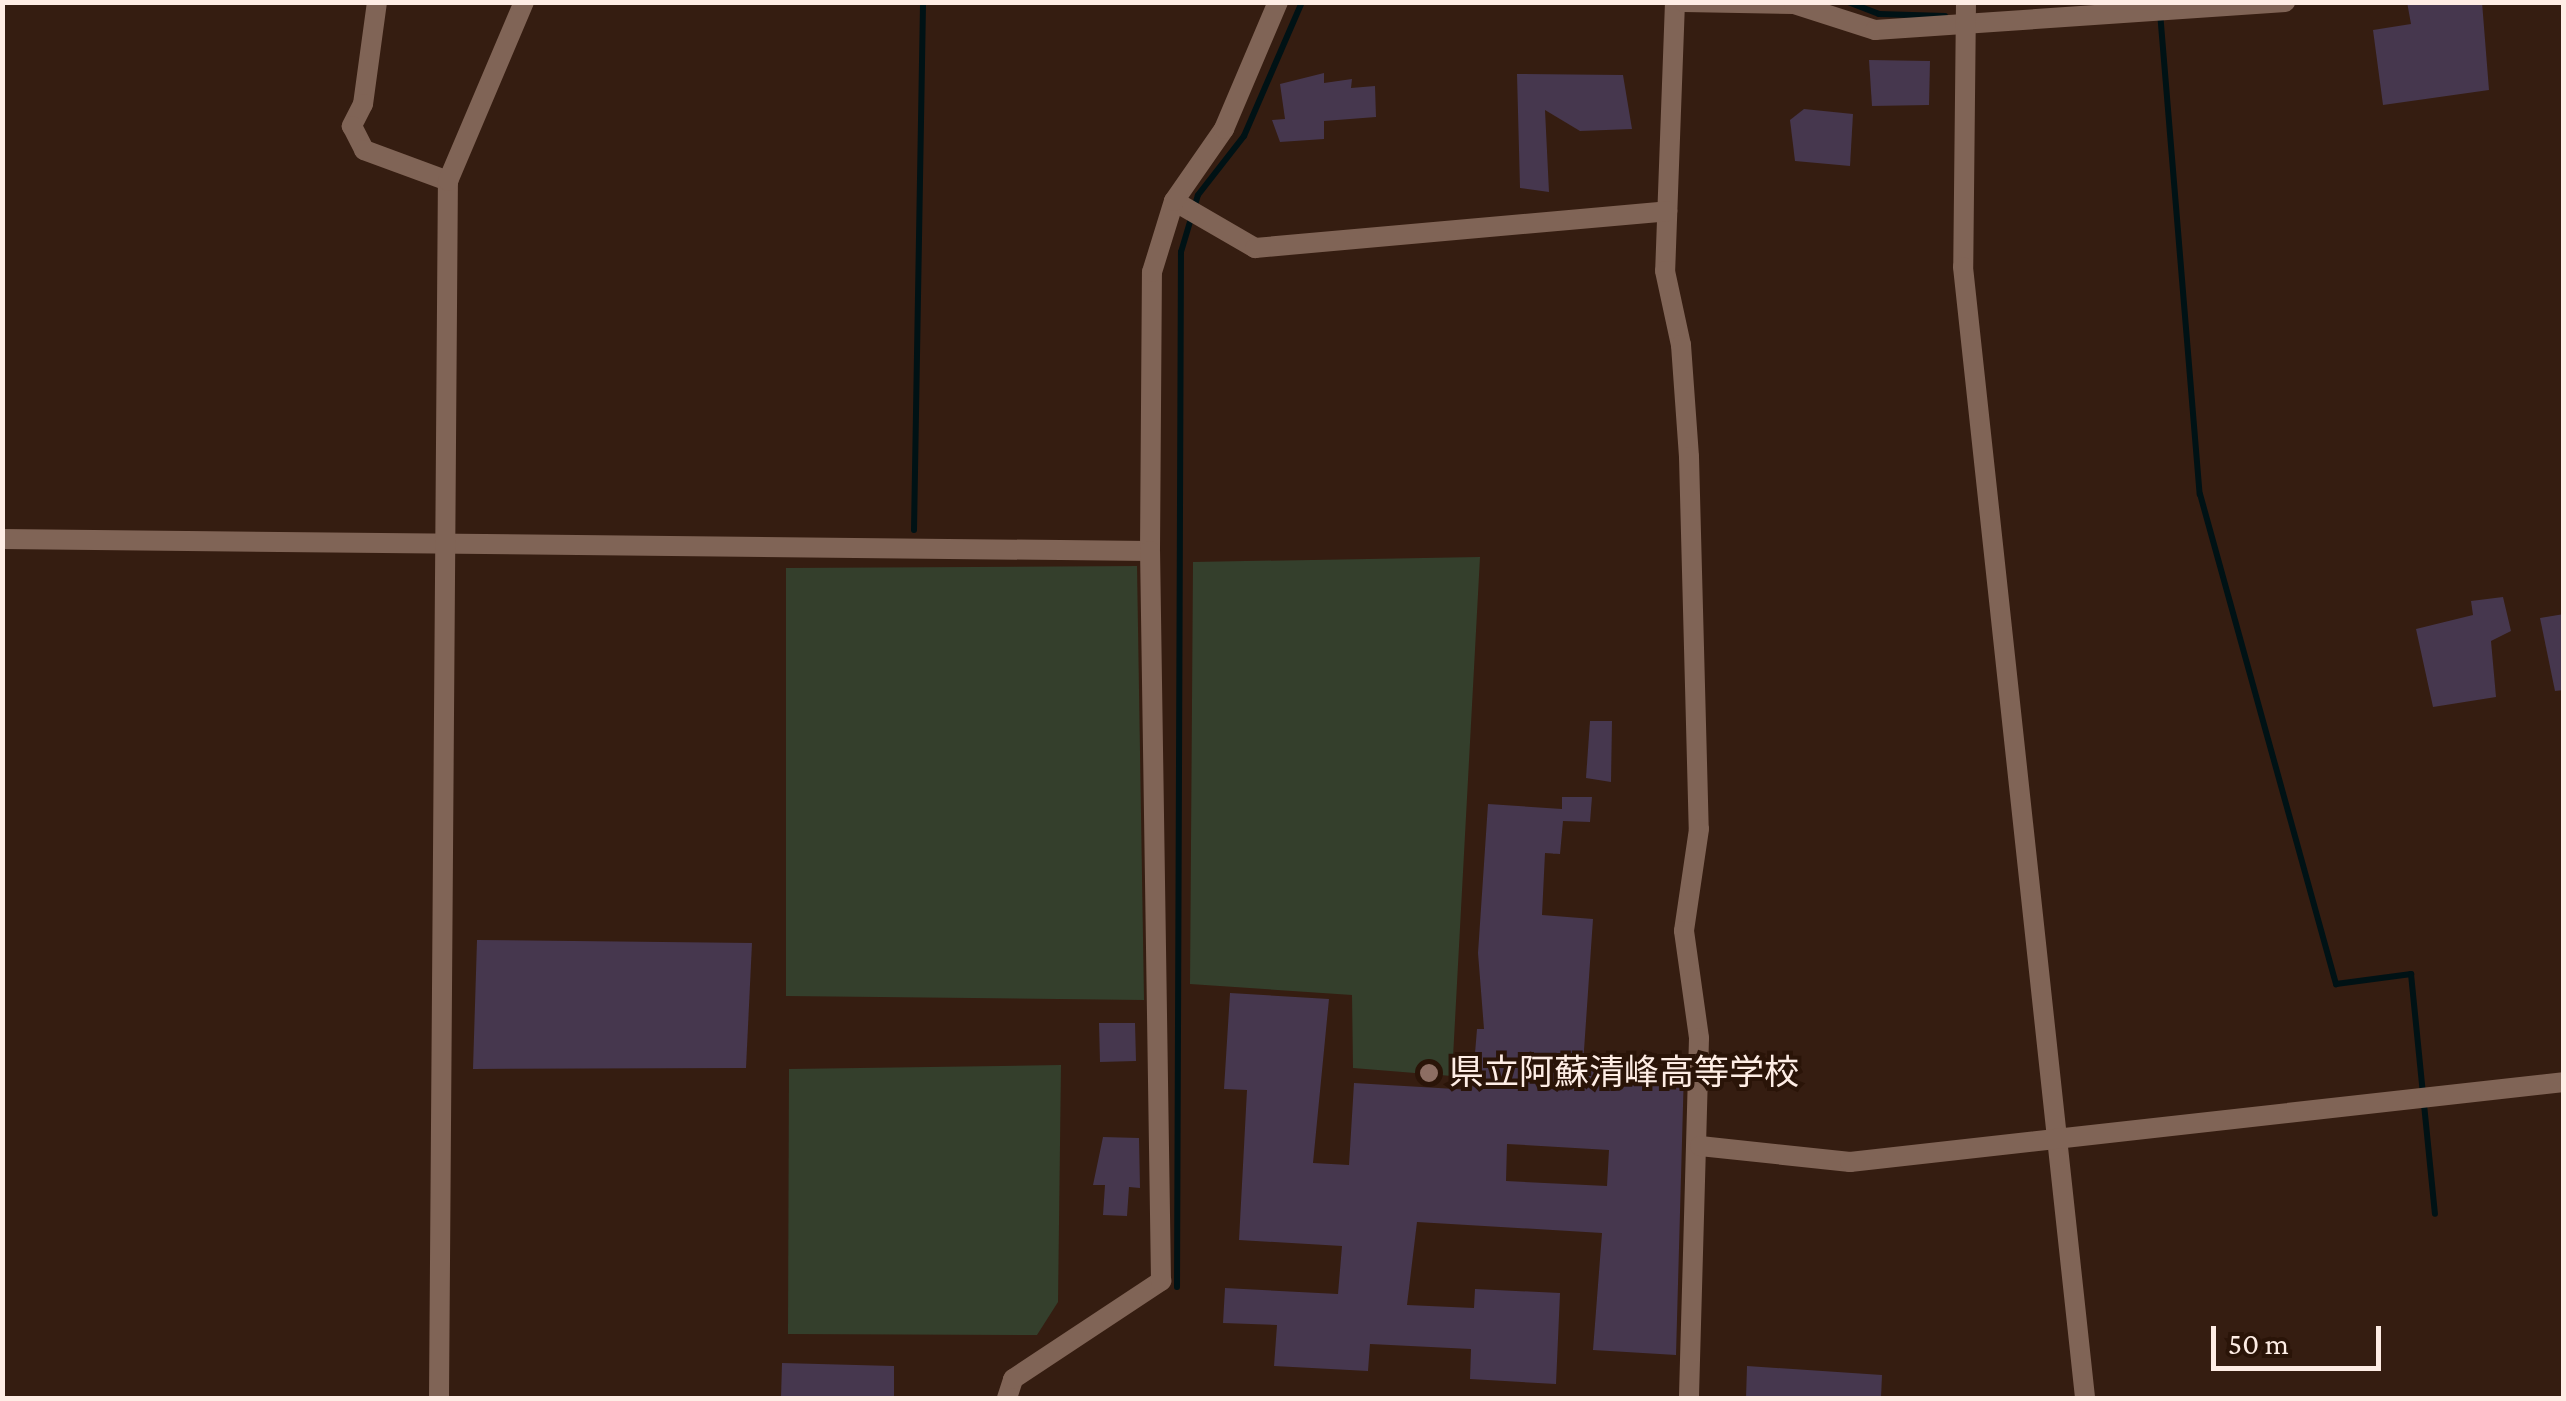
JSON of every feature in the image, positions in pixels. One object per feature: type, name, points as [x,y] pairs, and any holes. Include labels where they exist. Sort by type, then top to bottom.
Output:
[{"type":"street","points":[[377,2],[363,104],[352,126],[364,150],[448,181]]},
{"type":"street","points":[[439,1398],[448,181],[524,2]]},
{"type":"street","points":[[1007,1398],[1013,1379],[1161,1281],[1150,551],[1152,272],[1174,202],[1224,128],[1278,2]]},
{"type":"street","points":[[1676,2],[1665,272],[1681,345],[1689,456],[1699,829],[1684,931],[1699,1038],[1700,1146],[1689,1398]]},
{"type":"street","points":[[1684,2],[1794,4],[1875,30],[1966,11],[2285,2]]},
{"type":"street","points":[[1966,11],[1964,267],[2085,1398]]},
{"type":"street","points":[[1174,202],[1255,248],[1666,212]]},
{"type":"street","points":[[2,540],[1150,551]]},
{"type":"street","points":[[1700,1146],[1850,1162],[2564,1082]]},
{"type":"green space","points":[[1480,557],[1452,1076],[1353,1068],[1352,995],[1190,984],[1193,562]]},
{"type":"green space","points":[[1137,566],[1144,1000],[786,996],[786,568]]},
{"type":"green space","points":[[1061,1065],[1058,1302],[1037,1335],[788,1334],[789,1069]]},
{"type":"building","points":[[2407,2],[2482,2],[2489,90],[2383,105],[2373,30],[2411,24]]},
{"type":"building","points":[[1869,60],[1930,61],[1929,105],[1872,106]]},
{"type":"building","points":[[1324,73],[1324,83],[1352,79],[1351,88],[1375,86],[1376,117],[1324,121],[1324,139],[1280,142],[1272,120],[1285,119],[1280,84]]},
{"type":"building","points":[[1517,74],[1623,75],[1632,129],[1580,131],[1545,110],[1549,192],[1520,188]]},
{"type":"building","points":[[1804,109],[1853,114],[1850,166],[1795,161],[1790,120]]},
{"type":"building","points":[[2503,597],[2511,631],[2491,641],[2496,697],[2433,707],[2416,629],[2473,615],[2471,601]]},
{"type":"building","points":[[2564,614],[2564,690],[2555,691],[2540,618]]},
{"type":"building","points":[[1590,721],[1612,721],[1611,782],[1586,778]]},
{"type":"building","points":[[1562,797],[1592,797],[1590,822],[1563,821],[1560,854],[1545,853],[1542,915],[1593,919],[1583,1065],[1684,1070],[1676,1355],[1593,1350],[1602,1233],[1417,1222],[1407,1305],[1474,1308],[1475,1289],[1560,1293],[1556,1384],[1470,1379],[1471,1349],[1370,1344],[1368,1371],[1274,1366],[1277,1325],[1223,1323],[1225,1288],[1338,1294],[1342,1246],[1239,1240],[1247,1090],[1224,1089],[1230,993],[1329,999],[1313,1163],[1349,1165],[1354,1083],[1472,1090],[1477,1029],[1484,1029],[1478,953],[1488,804],[1562,809]],"holes":[[[1507,1144],[1609,1150],[1607,1186],[1506,1181]]]},
{"type":"building","points":[[477,940],[752,943],[746,1068],[473,1069]]},
{"type":"building","points":[[1099,1023],[1135,1023],[1136,1061],[1100,1062]]},
{"type":"building","points":[[1103,1137],[1139,1138],[1140,1188],[1129,1187],[1127,1216],[1103,1215],[1105,1185],[1093,1185]]},
{"type":"building","points":[[782,1363],[894,1366],[894,1398],[781,1398]]},
{"type":"building","points":[[1747,1366],[1882,1375],[1881,1398],[1746,1398]]},
{"type":"waterway","points":[[914,530],[923,2]]},
{"type":"waterway","points":[[1177,1287],[1181,252],[1198,195],[1244,136],[1302,2]]},
{"type":"waterway","points":[[1848,2],[1879,14],[1945,16]]},
{"type":"waterway","points":[[2160,12],[2200,494],[2336,984],[2411,974],[2435,1214]]},
{"type":"place","name":"県立阿蘇清峰高等学校","points":[[1429,1073]]}]
